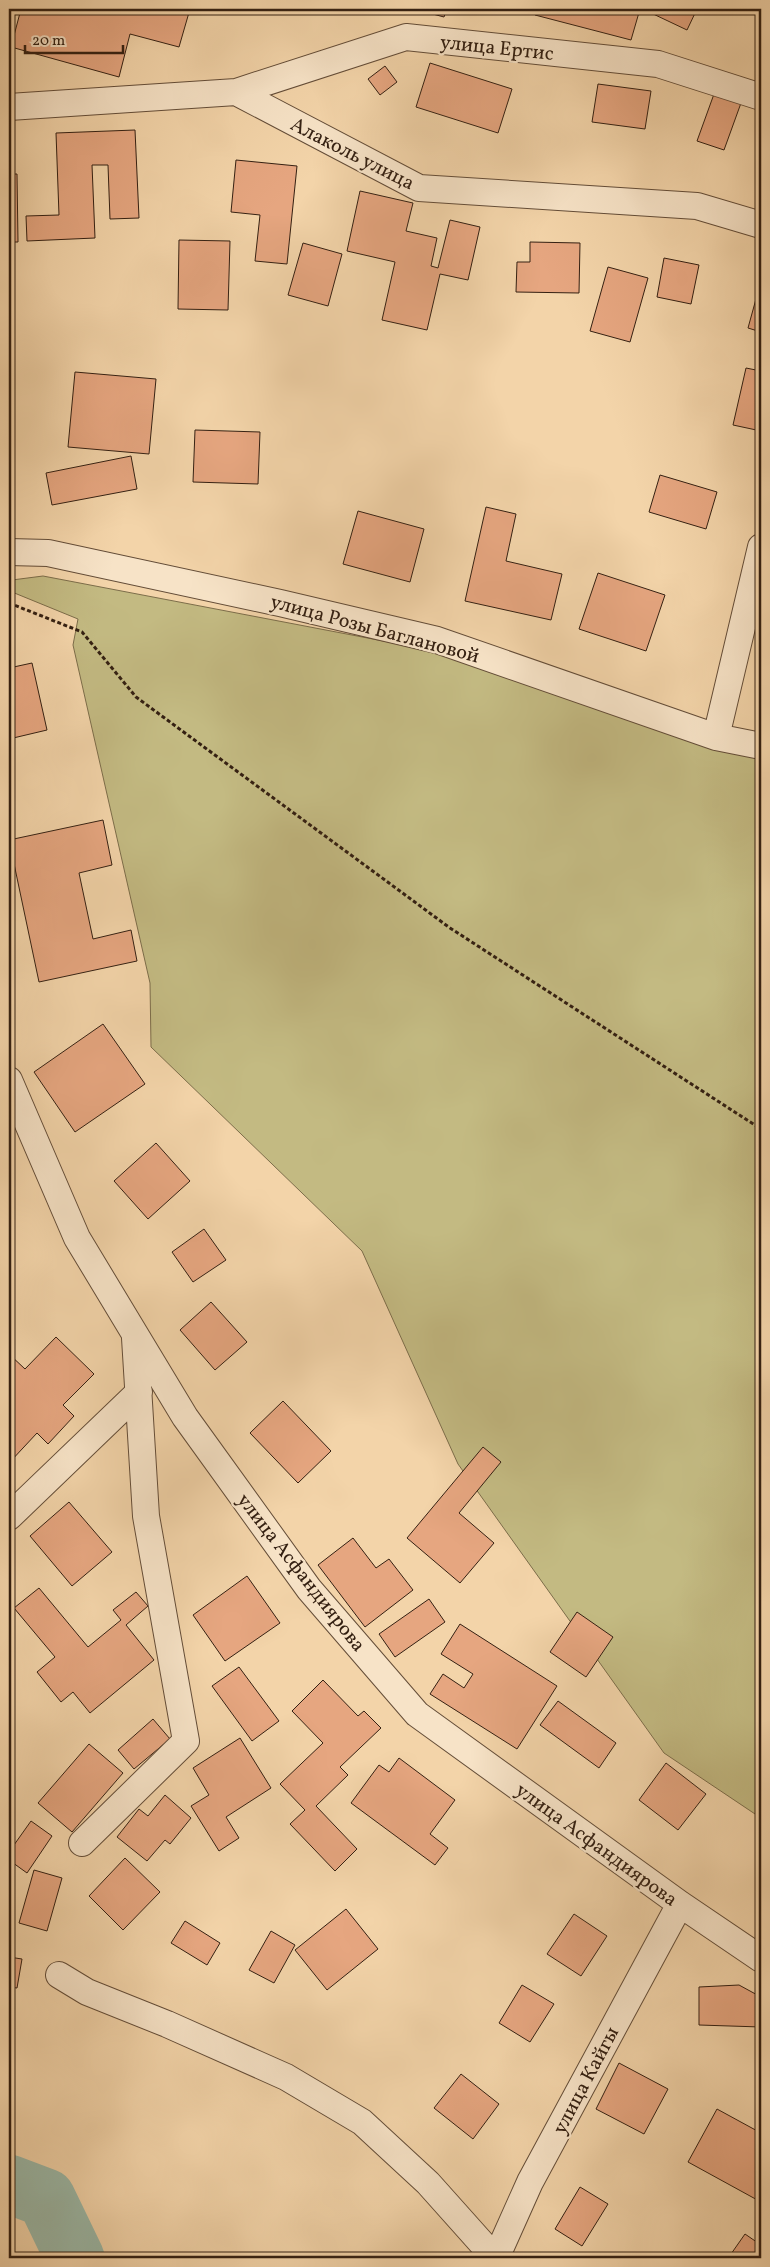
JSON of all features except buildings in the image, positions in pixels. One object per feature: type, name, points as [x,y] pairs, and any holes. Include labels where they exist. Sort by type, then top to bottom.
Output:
[{"type":"street","name":"улица Ертис","points":[[236,92],[406,37],[658,64],[761,97]]},
{"type":"street","points":[[9,107],[236,92]]},
{"type":"street","name":"Алаколь улица","points":[[236,92],[419,188],[697,206],[761,225]]},
{"type":"street","points":[[716,737],[761,547]]},
{"type":"street","name":"улица Розы Баглановой","points":[[9,552],[48,553],[280,603],[437,640],[716,737],[761,746]]},
{"type":"street","name":"улица Асфандиярова","points":[[9,1080],[77,1238],[185,1417],[309,1589],[417,1714],[680,1904],[761,1959]]},
{"type":"street","points":[[82,1843],[186,1741],[146,1516],[135,1335]]},
{"type":"street","points":[[9,1517],[139,1392]]},
{"type":"street","name":"улица Кайгы","points":[[496,2258],[530,2182],[680,1904]]},
{"type":"street","points":[[59,1976],[87,1992],[167,2024],[286,2077],[362,2122],[428,2183],[496,2258]]},
{"type":"path","points":[[9,603],[82,632],[136,697],[450,928],[761,1129]]},
{"type":"shaded area","points":[[43,576],[467,657],[761,753],[761,1818],[664,1753],[458,1464],[362,1251],[151,1047],[150,983],[73,645],[78,619],[12,592],[12,580]]},
{"type":"waterway","points":[[9,2184],[46,2198],[75,2258]]}]
